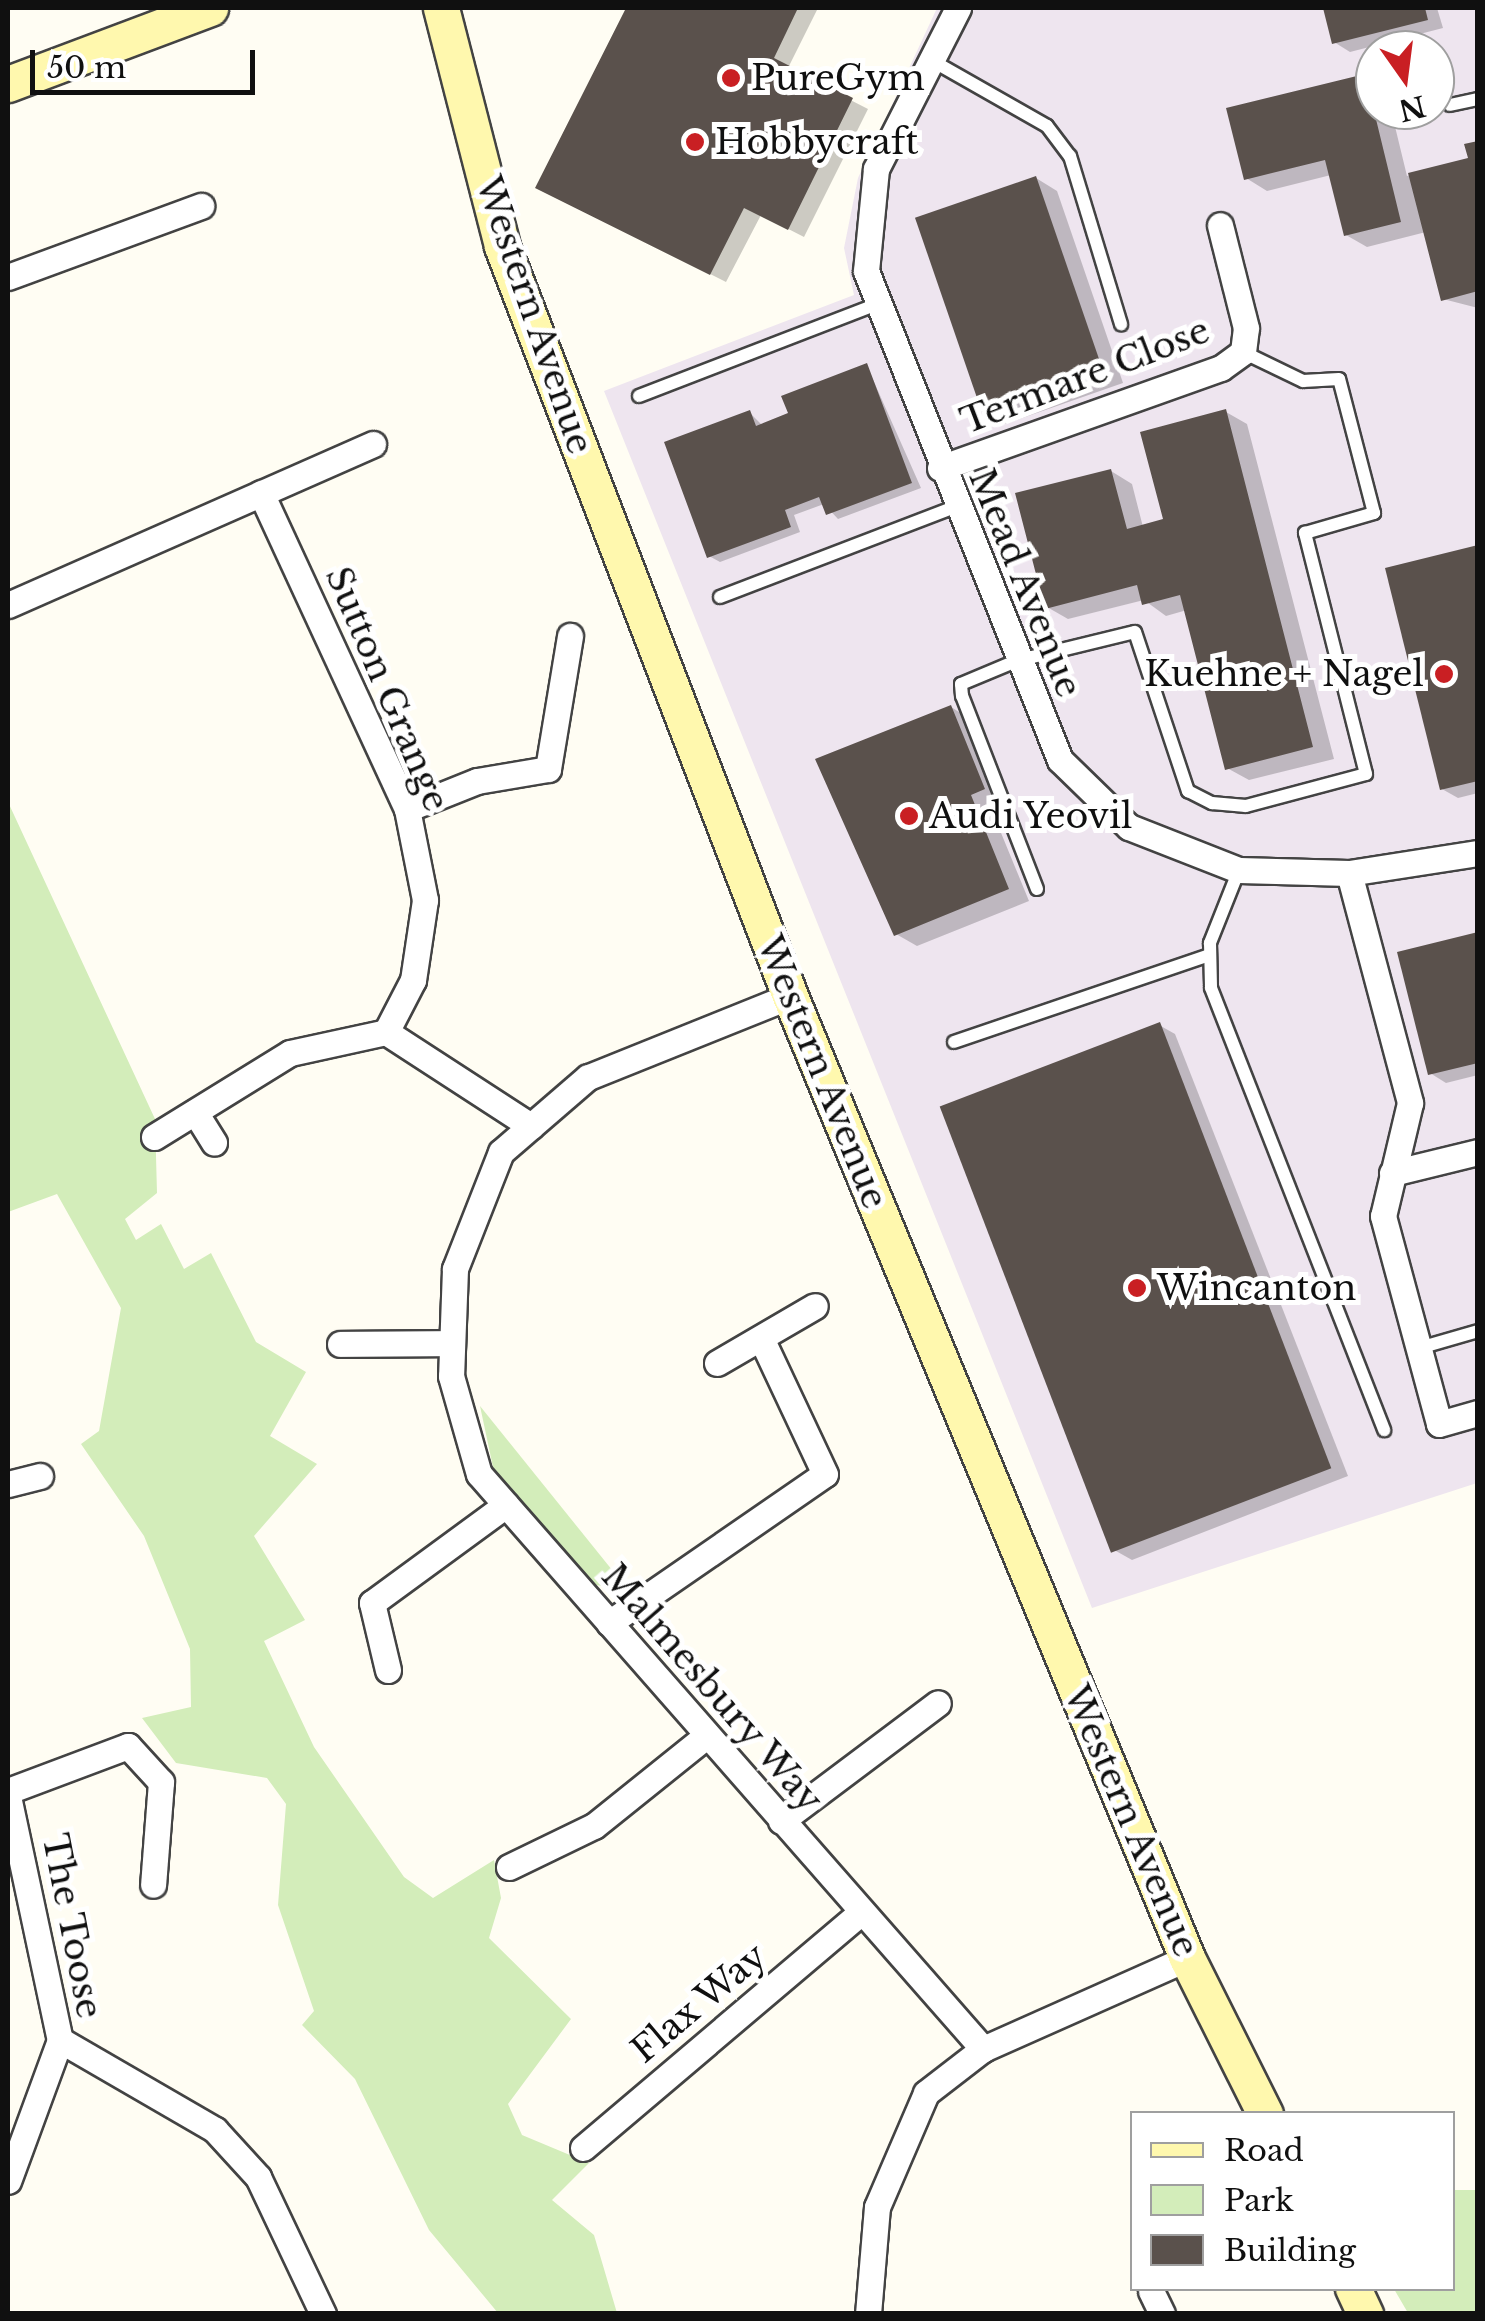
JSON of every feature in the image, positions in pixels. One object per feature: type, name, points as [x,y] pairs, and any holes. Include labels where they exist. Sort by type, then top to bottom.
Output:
[{"type":"street","points":[[8,84],[210,8]]},
{"type":"street","name":"Western Avenue","points":[[440,8],[502,246],[790,996],[1187,1958],[1264,2111]]},
{"type":"street","name":"Mead Avenue","points":[[958,8],[876,169],[866,270],[875,305],[1016,661],[1082,787],[1165,846],[1239,870],[1350,874],[1478,853]]},
{"type":"street","points":[[8,277],[200,206]]},
{"type":"street","name":"Termare Close","points":[[940,468],[1221,368],[1244,352],[1246,328],[1220,224]]},
{"type":"street","points":[[8,606],[372,444]]},
{"type":"street","name":"Sutton Grange","points":[[262,493],[407,810],[425,900],[413,980],[386,1032]]},
{"type":"street","points":[[407,810],[477,781],[548,769],[570,636]]},
{"type":"street","points":[[1350,874],[1410,1103],[1383,1216],[1439,1424],[1478,1413]]},
{"type":"street","name":"Malmesbury Way","points":[[790,996],[588,1077],[501,1152],[455,1269],[451,1376],[479,1474],[984,2048]]},
{"type":"street","points":[[154,1137],[290,1053],[386,1032],[531,1126]]},
{"type":"street","points":[[195,1112],[214,1143]]},
{"type":"street","points":[[1392,1173],[1478,1152]]},
{"type":"street","points":[[717,1363],[815,1306]]},
{"type":"street","points":[[609,1623],[825,1474],[761,1338]]},
{"type":"street","points":[[340,1344],[452,1342]]},
{"type":"street","points":[[8,1484],[40,1476]]},
{"type":"street","points":[[388,1670],[372,1602],[506,1505]]},
{"type":"street","points":[[782,1821],[938,1703]]},
{"type":"street","points":[[509,1867],[594,1826],[707,1735]]},
{"type":"street","points":[[8,1793],[128,1746],[162,1782],[153,1884]]},
{"type":"street","name":"The Toose","points":[[8,1793],[60,2040],[13,2154],[8,2182]]},
{"type":"street","name":"Flax Way","points":[[583,2148],[861,1912]]},
{"type":"street","points":[[868,2314],[877,2207],[919,2109],[984,2048],[1187,1958]]},
{"type":"street","points":[[60,2040],[216,2130],[258,2177],[323,2314]]},
{"type":"street","points":[[1354,2291],[1365,2314]]},
{"type":"lane","points":[[931,60],[1048,126],[1070,156],[1121,324]]},
{"type":"lane","points":[[639,396],[875,305]]},
{"type":"lane","points":[[1037,889],[962,696],[961,684],[1016,661],[1135,632],[1188,791],[1212,803],[1246,806],[1366,774],[1304,533],[1374,513],[1338,378],[1303,381],[1244,352]]},
{"type":"lane","points":[[720,597],[955,506]]},
{"type":"lane","points":[[1239,870],[1209,955],[1211,988],[1384,1430]]},
{"type":"lane","points":[[954,1042],[1209,955]]},
{"type":"lane","points":[[1418,1348],[1478,1331]]},
{"type":"shaded area","points":[[937,8],[1477,8],[1477,1483],[1092,1608],[604,391],[854,295],[844,248],[858,178]]},
{"type":"green space","points":[[8,802],[155,1119],[157,1193],[125,1219],[136,1240],[161,1224],[184,1269],[211,1253],[256,1342],[306,1372],[270,1436],[317,1464],[254,1536],[305,1620],[264,1641],[314,1747],[404,1877],[433,1898],[494,1860],[501,1898],[489,1938],[571,2019],[508,2104],[522,2135],[589,2163],[552,2200],[594,2235],[617,2313],[498,2313],[429,2230],[355,2079],[302,2025],[314,2011],[278,1905],[286,1804],[267,1778],[176,1763],[142,1718],[191,1707],[190,1649],[144,1536],[81,1444],[99,1431],[121,1308],[57,1194],[8,1212]]},
{"type":"green space","points":[[480,1406],[629,1591],[591,1584],[531,1524],[493,1467]]},
{"type":"green space","points":[[1455,2190],[1477,2190],[1477,2313],[1408,2313],[1395,2291],[1455,2291]]},
{"type":"building","points":[[626,8],[798,8],[774,58],[853,98],[788,230],[744,208],[710,275],[535,188]]},
{"type":"building","points":[[1323,8],[1425,8],[1428,20],[1388,30],[1355,30],[1355,38],[1332,44]]},
{"type":"building","points":[[1355,76],[1355,130],[1379,130],[1401,222],[1344,236],[1325,160],[1244,180],[1226,108]]},
{"type":"building","points":[[1478,141],[1478,291],[1441,301],[1408,173],[1468,158],[1464,144]]},
{"type":"building","points":[[1036,176],[1103,371],[982,412],[915,218]]},
{"type":"building","points":[[867,363],[912,483],[826,515],[819,497],[785,510],[791,527],[707,558],[664,442],[750,410],[756,426],[788,413],[781,396]]},
{"type":"building","points":[[1226,409],[1313,747],[1225,770],[1180,595],[1142,605],[1137,585],[1045,609],[1015,493],[1111,469],[1127,529],[1163,519],[1140,432]]},
{"type":"building","name":"Kuehne + Nagel","points":[[1478,545],[1478,781],[1440,790],[1385,568]]},
{"type":"building","name":"Audi Yeovil","points":[[951,705],[985,789],[971,795],[1009,889],[894,936],[815,759]]},
{"type":"building","points":[[1478,932],[1478,1063],[1428,1075],[1397,952]]},
{"type":"building","name":"Wincanton","points":[[1160,1022],[1331,1468],[1111,1553],[940,1107]]},
{"type":"place","name":"PureGym","points":[[731,78]]},
{"type":"place","name":"Hobbycraft","points":[[695,142]]},
{"type":"place","name":"Kuehne + Nagel","points":[[1444,674]]},
{"type":"place","name":"Audi Yeovil","points":[[909,816]]},
{"type":"place","name":"Wincanton","points":[[1137,1288]]}]
